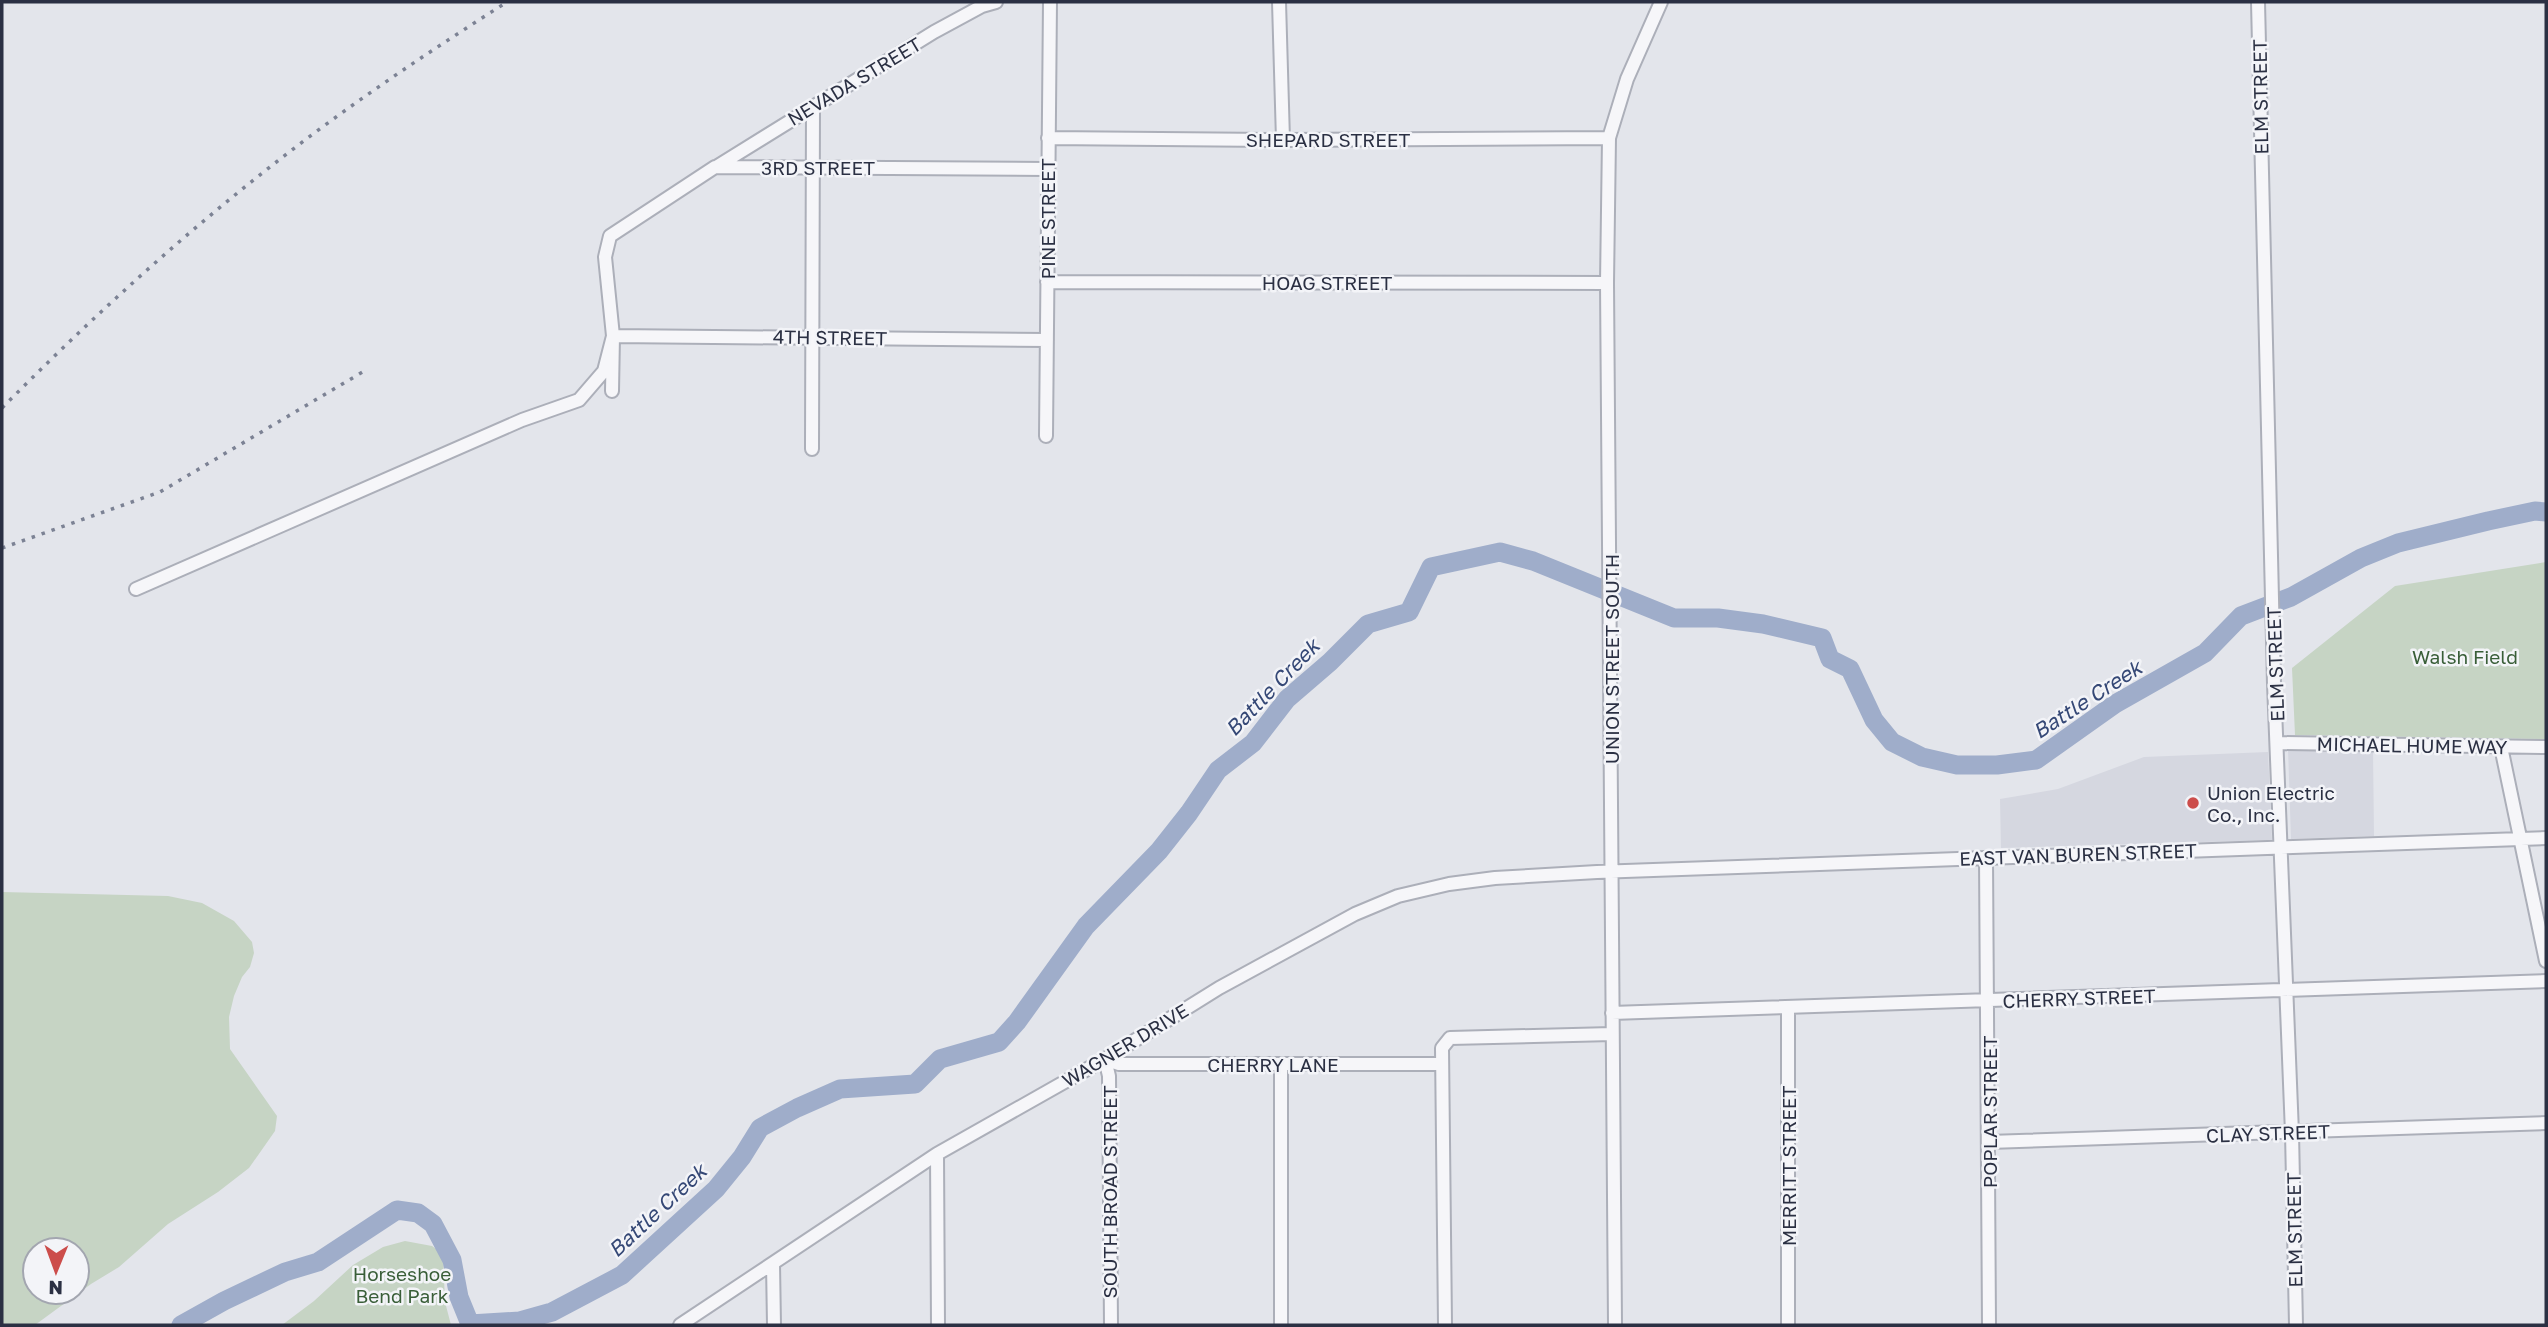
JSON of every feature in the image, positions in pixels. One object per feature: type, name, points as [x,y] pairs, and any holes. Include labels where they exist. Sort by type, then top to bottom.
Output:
[{"type":"street","name":"NEVADA STREET","points":[[715,167],[934,32],[982,6],[996,2]]},
{"type":"street","name":"PINE STREET","points":[[1046,436],[1050,2]]},
{"type":"street","points":[[1279,2],[1283,140]]},
{"type":"street","name":"UNION STREET SOUTH","points":[[1615,1325],[1607,283],[1609,138],[1626,79],[1661,2]]},
{"type":"street","name":"ELM STREET","points":[[2258,2],[2274,684],[2292,1133],[2296,1325]]},
{"type":"street","points":[[812,449],[813,106]]},
{"type":"street","name":"SHEPARD STREET","points":[[1048,138],[1609,138]]},
{"type":"street","points":[[612,391],[613,336],[605,257],[610,236],[715,167]]},
{"type":"street","name":"3RD STREET","points":[[715,167],[1047,169]]},
{"type":"street","name":"HOAG STREET","points":[[1047,282],[1607,283]]},
{"type":"street","points":[[136,589],[522,420],[579,400],[604,371],[613,336]]},
{"type":"street","name":"4TH STREET","points":[[613,336],[1047,340]]},
{"type":"street","name":"MICHAEL HUME WAY","points":[[2278,743],[2546,747]]},
{"type":"street","points":[[2501,747],[2546,961]]},
{"type":"street","name":"EAST VAN BUREN STREET","points":[[1610,873],[2546,838]]},
{"type":"street","name":"POPLAR STREET","points":[[1986,858],[1989,1325]]},
{"type":"street","name":"WAGNER DRIVE","points":[[680,1325],[937,1154],[1105,1059],[1219,988],[1354,914],[1398,896],[1449,884],[1495,878],[1610,873]]},
{"type":"street","name":"CHERRY STREET","points":[[1612,1013],[2546,981]]},
{"type":"street","name":"MERRITT STREET","points":[[1788,1007],[1788,1325]]},
{"type":"street","points":[[1445,1325],[1442,1048],[1450,1038],[1612,1034]]},
{"type":"street","name":"CHERRY LANE","points":[[1105,1059],[1119,1063],[1442,1064]]},
{"type":"street","name":"SOUTH BROAD STREET","points":[[1105,1059],[1108,1076],[1111,1325]]},
{"type":"street","points":[[1281,1065],[1281,1325]]},
{"type":"street","name":"CLAY STREET","points":[[1989,1142],[2546,1123]]},
{"type":"street","points":[[937,1154],[939,1325]]},
{"type":"street","points":[[773,1264],[774,1325]]},
{"type":"shaded area","points":[[2288,748],[2373,750],[2374,836],[2291,839]]},
{"type":"shaded area","points":[[2268,752],[2272,840],[2001,848],[2000,799],[2058,789],[2144,757]]},
{"type":"green space","name":"Walsh Field","points":[[2546,562],[2546,739],[2295,735],[2292,668],[2395,586]]},
{"type":"green space","points":[[2,892],[168,896],[202,903],[234,921],[252,942],[254,953],[250,967],[242,977],[234,996],[229,1017],[230,1049],[277,1116],[275,1131],[249,1168],[218,1192],[168,1224],[119,1267],[91,1284],[91,1236],[21,1236],[21,1306],[61,1306],[35,1325],[2,1325]]},
{"type":"green space","name":"Horseshoe Bend Park","points":[[405,1241],[432,1246],[443,1254],[445,1302],[451,1325],[282,1325],[314,1301],[353,1265],[383,1247]]},
{"type":"waterway","name":"Battle Creek","points":[[181,1325],[285,1272],[318,1262],[397,1210],[418,1213],[433,1224],[452,1260],[459,1297],[470,1324],[520,1321],[552,1312],[622,1275],[716,1189],[742,1157],[760,1128],[840,1089],[915,1084],[940,1059],[999,1042],[1017,1022],[1086,926],[1159,851],[1218,770],[1253,743],[1287,699],[1368,624],[1409,612],[1431,567],[1500,552],[1533,561],[1674,618],[1718,618],[1763,624],[1822,638],[1830,659],[1850,669],[1874,720],[1892,742],[1922,757],[1957,765],[1997,765],[2036,760],[2115,704],[2205,653],[2241,616],[2291,597],[2361,558],[2398,543],[2535,511],[2546,512]]},
{"type":"railway","points":[[2,408],[114,300],[231,198],[361,99],[507,2]]},
{"type":"railway","points":[[2,548],[160,492],[366,370]]},
{"type":"place","name":"Union Electric Co., Inc.","points":[[2193,803]]}]
